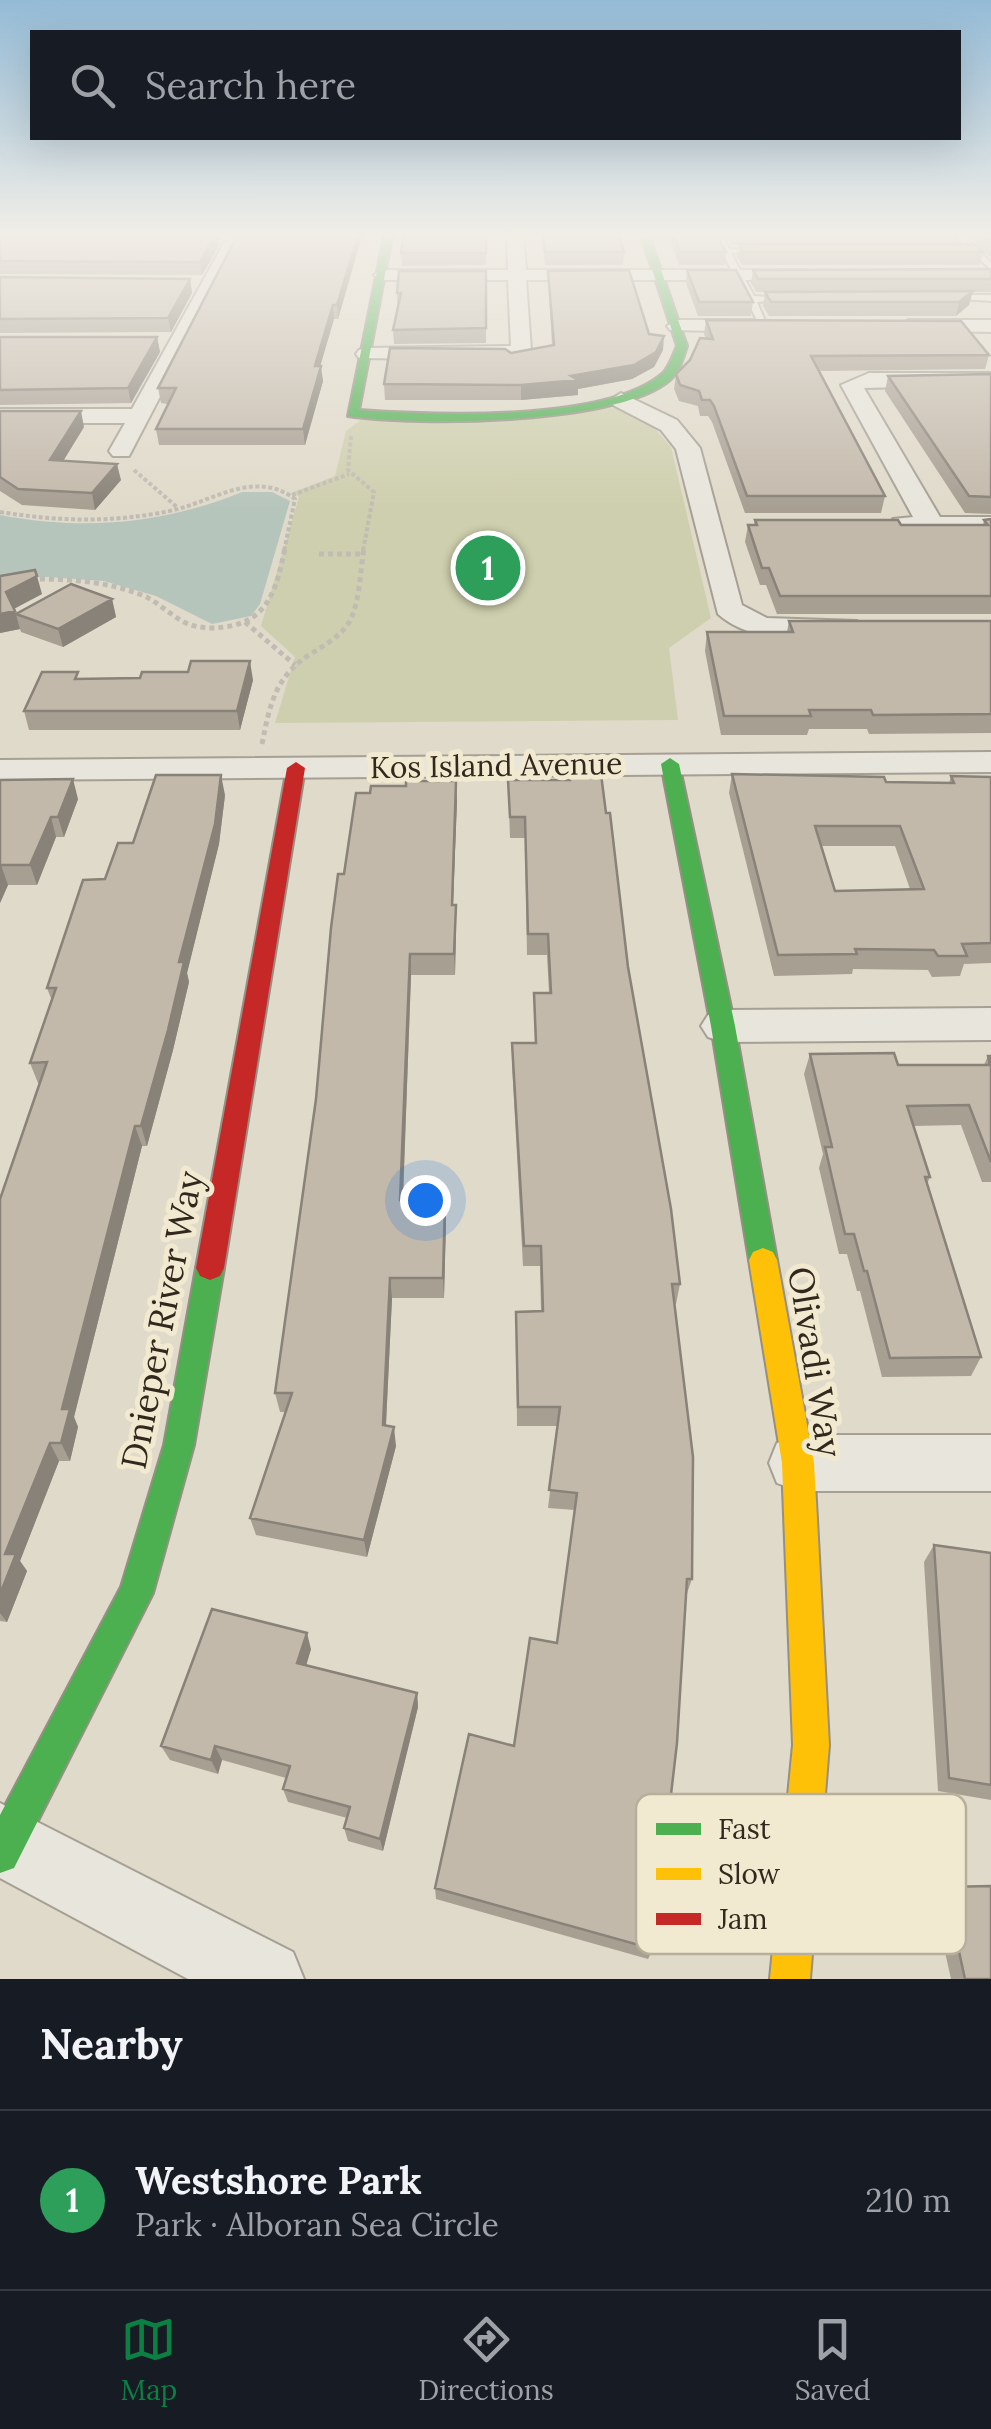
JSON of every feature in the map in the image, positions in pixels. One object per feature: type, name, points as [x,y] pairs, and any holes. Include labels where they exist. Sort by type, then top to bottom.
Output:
[{"type":"street","points":[[126,459],[140,416],[187,324]]},
{"type":"street","points":[[372,324],[352,414],[512,417],[620,400],[645,389],[676,368],[682,346],[677,326],[774,326]]},
{"type":"street","points":[[366,354],[506,354],[521,350],[520,324]]},
{"type":"street","points":[[878,326],[991,326]]},
{"type":"street","points":[[148,342],[181,342]]},
{"type":"street","points":[[931,525],[852,385],[870,379],[991,380]]},
{"type":"street","points":[[620,400],[655,415],[688,448],[721,526],[728,608],[738,619],[766,628],[879,627]]},
{"type":"street","points":[[0,416],[140,416]]},
{"type":"street","points":[[872,525],[991,524]]},
{"type":"street","name":"Kos Island Avenue","points":[[0,770],[991,762]]},
{"type":"street","name":"Olivadi Way","points":[[670,764],[724,1026],[798,1463],[811,1745],[807,1794]]},
{"type":"street","name":"Dnieper River Way","points":[[2,1846],[136,1593],[179,1445],[296,768]]},
{"type":"street","points":[[724,1026],[991,1024]]},
{"type":"street","points":[[798,1463],[991,1463]]},
{"type":"street","points":[[2,1846],[266,1979]]},
{"type":"street","name":"Olivadi Way","points":[[790,1979],[792,1954]]},
{"type":"path","points":[[262,745],[276,684],[295,665],[344,633],[351,619],[374,492],[349,474],[344,463],[351,434]]},
{"type":"path","points":[[126,459],[179,508]]},
{"type":"path","points":[[292,495],[349,474]]},
{"type":"path","points":[[0,512],[86,521],[179,508],[252,486],[284,490],[295,498],[271,596],[262,613],[244,622],[229,626],[191,625],[144,594],[100,582],[15,580]]},
{"type":"path","points":[[319,554],[362,554]]},
{"type":"path","points":[[244,622],[295,665]]},
{"type":"green space","points":[[615,408],[647,420],[671,447],[711,618],[669,648],[678,720],[275,723],[295,657],[261,626],[299,497],[294,492],[335,476],[346,431],[361,420]]},
{"type":"shaded area","points":[[242,492],[272,492],[290,501],[260,604],[251,616],[212,624],[156,596],[104,581],[0,579],[0,515],[62,523],[123,522],[183,511]]},
{"type":"building","points":[[191,324],[327,324],[315,366],[321,366],[303,429],[156,429],[176,388],[158,388]]},
{"type":"building","points":[[394,324],[486,324],[486,328],[393,330]]},
{"type":"building","points":[[552,324],[646,324],[649,334],[664,336],[656,352],[634,365],[571,376],[578,380],[521,385],[384,384],[390,348],[505,349],[511,353],[554,345]]},
{"type":"building","points":[[708,324],[964,324],[989,355],[811,356],[885,496],[747,496],[714,406],[710,400],[702,400],[699,391],[680,385],[676,374],[690,360],[700,338],[713,339]]},
{"type":"building","points":[[0,337],[157,337],[128,388],[0,390]]},
{"type":"building","points":[[991,374],[991,497],[969,496],[888,376]]},
{"type":"building","points":[[0,411],[81,411],[50,460],[117,464],[92,493],[18,489],[0,477]]},
{"type":"building","points":[[991,519],[991,596],[780,596],[769,568],[762,568],[748,525],[757,525],[755,520],[898,520],[901,525],[988,525],[984,520]]},
{"type":"building","points":[[35,570],[37,576],[6,592],[15,611],[0,614],[0,576]]},
{"type":"building","points":[[71,584],[112,599],[58,629],[16,614]]},
{"type":"building","points":[[789,621],[991,621],[991,714],[873,715],[871,710],[809,710],[811,716],[724,716],[707,632],[793,632]]},
{"type":"building","points":[[191,661],[250,661],[237,711],[24,711],[42,672],[78,672],[75,679],[140,678],[142,672],[188,672]]},
{"type":"building","points":[[569,774],[601,774],[606,813],[610,813],[628,967],[671,1209],[680,1284],[672,1284],[693,1457],[692,1579],[687,1579],[671,1794],[636,1794],[636,1944],[435,1888],[469,1734],[514,1746],[530,1638],[557,1643],[577,1493],[549,1490],[560,1407],[518,1407],[516,1312],[543,1311],[541,1246],[524,1246],[512,1043],[536,1043],[534,993],[551,993],[548,934],[528,934],[525,817],[510,817],[508,780],[570,780]]},
{"type":"building","points":[[732,774],[884,777],[886,782],[954,783],[951,776],[991,777],[991,943],[962,944],[967,956],[938,956],[934,950],[855,949],[857,954],[778,955]],"holes":[[[815,826],[900,826],[924,889],[835,891]]]},
{"type":"building","points":[[156,775],[221,775],[215,824],[179,962],[184,962],[168,1030],[141,1126],[135,1126],[62,1409],[70,1409],[61,1443],[50,1443],[5,1554],[16,1554],[0,1594],[0,1199],[47,1062],[30,1063],[56,988],[47,988],[83,880],[105,879],[118,843],[133,843]]},
{"type":"building","points":[[73,779],[58,817],[51,817],[30,865],[0,867],[0,780]]},
{"type":"building","points":[[406,781],[456,781],[454,954],[410,954],[400,1200],[445,1200],[443,1278],[390,1278],[383,1425],[394,1427],[364,1540],[250,1518],[292,1393],[275,1393],[316,1099],[338,874],[344,874],[356,793],[370,793],[371,786],[406,786]]},
{"type":"building","points":[[894,1053],[898,1065],[990,1065],[991,1056],[991,1162],[969,1105],[907,1106],[981,1357],[890,1358],[854,1234],[845,1234],[825,1147],[832,1147],[810,1054]]},
{"type":"building","points":[[934,1545],[991,1553],[991,1785],[949,1778]]},
{"type":"building","points":[[212,1609],[307,1633],[297,1663],[417,1693],[380,1839],[344,1828],[350,1807],[283,1789],[290,1766],[215,1746],[211,1760],[161,1746]]},
{"type":"building","points":[[991,1886],[991,1979],[965,1979],[960,1954],[966,1954],[966,1887]]},
{"type":"traffic: fast","points":[[370,324],[352,413],[428,417],[538,413],[592,406],[638,393],[670,373],[682,346],[675,324]]},
{"type":"traffic: fast","points":[[670,764],[723,1026],[763,1260]]},
{"type":"traffic: fast","points":[[0,1854],[136,1593],[179,1445],[210,1268]]},
{"type":"traffic: slow","points":[[763,1260],[798,1463],[811,1745],[807,1794]]},
{"type":"traffic: slow","points":[[790,1979],[792,1954]]},
{"type":"traffic: jam","points":[[210,1268],[296,768]]},
{"type":"place","name":"Westshore Park","points":[[488,568]]}]
